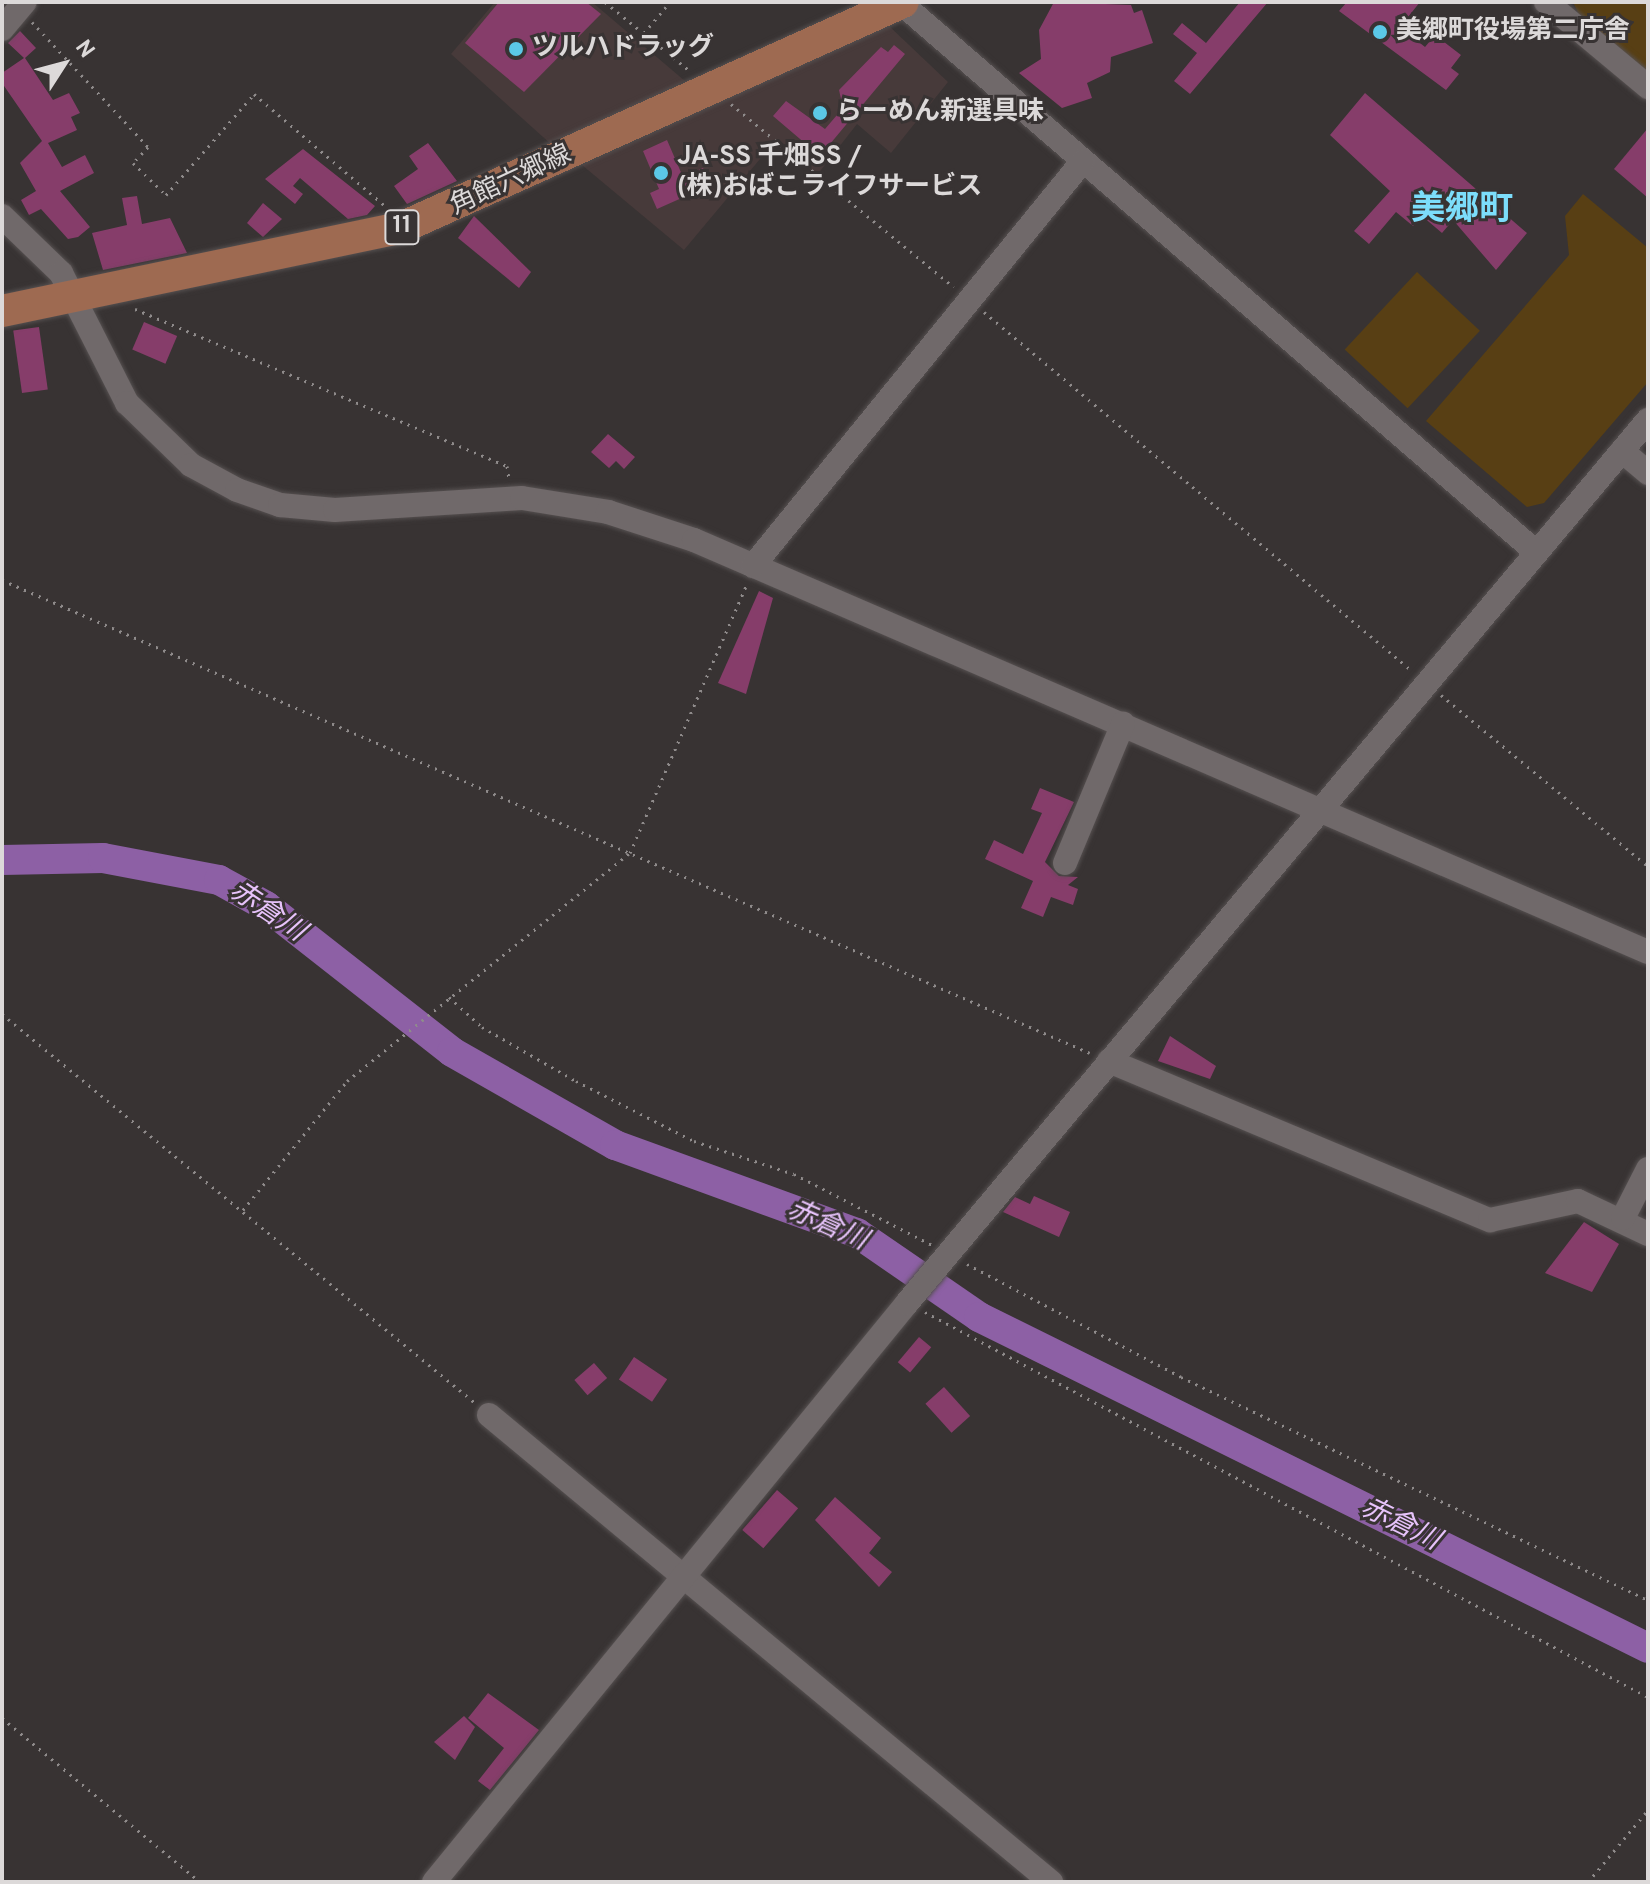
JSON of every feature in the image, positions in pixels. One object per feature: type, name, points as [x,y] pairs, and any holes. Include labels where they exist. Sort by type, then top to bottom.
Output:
[{"type":"main road","name":"角館六郷線","points":[[2,311],[403,227],[902,2]]},
{"type":"street","points":[[902,2],[1082,162],[1536,552]]},
{"type":"street","points":[[1546,2],[1648,87]]},
{"type":"street","points":[[2,29],[22,6]]},
{"type":"street","points":[[753,566],[1082,162]]},
{"type":"street","points":[[2,216],[81,293],[101,363],[137,415],[191,465],[237,490],[280,505],[335,510],[509,498],[608,512],[753,566],[1648,952]]},
{"type":"street","points":[[434,1882],[907,1303],[1648,420]]},
{"type":"street","points":[[1622,451],[1648,473]]},
{"type":"street","points":[[1065,863],[1123,724]]},
{"type":"street","points":[[1109,1061],[1490,1220],[1578,1201],[1623,1218],[1648,1234]]},
{"type":"street","points":[[1623,1218],[1648,1169]]},
{"type":"street","points":[[489,1415],[1051,1882]]},
{"type":"path","points":[[605,2],[969,299],[1648,866]]},
{"type":"path","points":[[644,33],[670,2]]},
{"type":"path","points":[[22,6],[148,147],[133,163],[166,195],[254,94],[403,227]]},
{"type":"path","points":[[81,293],[507,466],[509,498]]},
{"type":"path","points":[[243,1210],[347,1081],[403,1030],[449,998],[630,853],[753,566]]},
{"type":"path","points":[[2,580],[1109,1061]]},
{"type":"path","points":[[449,998],[482,1027],[589,1088],[694,1141],[794,1174],[1181,1377],[1648,1600]]},
{"type":"path","points":[[2,1014],[489,1415]]},
{"type":"path","points":[[907,1303],[1648,1697]]},
{"type":"path","points":[[2,1718],[200,1882]]},
{"type":"path","points":[[1588,1882],[1648,1810]]},
{"type":"shaded area","points":[[495,2],[592,2],[685,81],[553,146],[451,54]]},
{"type":"shaded area","points":[[1573,2],[1648,2],[1648,75],[1582,21]]},
{"type":"shaded area","points":[[888,25],[948,82],[891,153],[857,124],[817,175],[775,141],[684,250],[582,165]]},
{"type":"shaded area","points":[[1583,194],[1648,248],[1648,382],[1544,503],[1527,507],[1426,421],[1569,255],[1565,216]]},
{"type":"shaded area","points":[[1417,272],[1480,331],[1408,408],[1345,350]]},
{"type":"building","name":"ツルハドラッグ","points":[[499,2],[586,2],[601,14],[524,92],[465,43]]},
{"type":"building","points":[[1054,2],[1131,5],[1134,13],[1142,10],[1153,43],[1111,57],[1110,72],[1087,83],[1092,98],[1062,108],[1019,73],[1041,59],[1039,30]]},
{"type":"building","points":[[1240,2],[1268,2],[1190,94],[1174,81],[1197,53],[1173,34],[1182,23],[1206,43]]},
{"type":"building","points":[[1347,2],[1420,2],[1400,27],[1425,47],[1435,35],[1461,55],[1451,68],[1459,74],[1446,90],[1339,11]]},
{"type":"building","points":[[20,31],[36,48],[25,58],[53,100],[69,93],[80,113],[71,117],[77,130],[48,143],[62,167],[85,155],[94,173],[60,191],[90,227],[78,237],[68,239],[41,209],[29,215],[21,200],[36,191],[20,163],[42,141],[2,83],[2,73],[24,58],[8,43]]},
{"type":"building","points":[[894,45],[905,54],[820,156],[773,116],[786,101],[825,129],[843,108],[839,90],[881,47],[888,52]]},
{"type":"building","points":[[1365,93],[1527,233],[1496,270],[1453,220],[1442,233],[1422,216],[1413,226],[1396,212],[1369,244],[1354,231],[1390,191],[1330,135]]},
{"type":"building","points":[[1648,128],[1648,198],[1614,169]]},
{"type":"building","points":[[667,140],[683,177],[703,168],[711,185],[657,209],[650,193],[659,189],[643,151]]},
{"type":"building","points":[[428,143],[457,181],[407,204],[394,186],[418,169],[409,156]]},
{"type":"building","points":[[303,149],[375,206],[367,215],[348,219],[300,178],[293,186],[303,194],[295,204],[265,179]]},
{"type":"building","points":[[137,196],[142,224],[170,218],[187,253],[103,270],[92,233],[127,225],[122,198]]},
{"type":"building","points":[[263,203],[282,219],[263,237],[247,223]]},
{"type":"building","points":[[474,216],[531,272],[519,288],[458,238]]},
{"type":"building","points":[[144,322],[177,336],[165,364],[132,350]]},
{"type":"building","points":[[39,327],[48,389],[22,393],[13,331]]},
{"type":"building","points":[[608,434],[635,457],[624,469],[616,461],[609,468],[591,452]]},
{"type":"building","points":[[759,591],[773,598],[746,694],[718,683]]},
{"type":"building","points":[[1040,788],[1074,802],[1045,862],[1059,876],[1078,877],[1068,885],[1078,889],[1073,905],[1051,897],[1043,917],[1021,908],[1033,881],[985,859],[994,840],[1023,854],[1042,813],[1031,809]]},
{"type":"building","points":[[1170,1036],[1216,1066],[1210,1079],[1158,1061]]},
{"type":"building","points":[[1034,1196],[1070,1212],[1059,1237],[1003,1212],[1015,1197],[1030,1204]]},
{"type":"building","points":[[1584,1222],[1619,1244],[1592,1292],[1545,1273]]},
{"type":"building","points":[[919,1337],[931,1347],[910,1373],[898,1362]]},
{"type":"building","points":[[634,1357],[667,1379],[652,1402],[619,1379]]},
{"type":"building","points":[[594,1363],[607,1378],[587,1395],[574,1380]]},
{"type":"building","points":[[944,1387],[970,1416],[952,1433],[925,1404]]},
{"type":"building","points":[[777,1490],[798,1508],[763,1548],[742,1530]]},
{"type":"building","points":[[835,1497],[881,1538],[869,1553],[892,1572],[879,1587],[815,1520]]},
{"type":"building","points":[[488,1693],[539,1730],[490,1790],[478,1781],[504,1748],[468,1718]]},
{"type":"building","points":[[464,1716],[475,1727],[455,1760],[434,1742]]},
{"type":"waterway","name":"赤倉川","points":[[2,860],[103,858],[219,880],[266,906],[452,1052],[615,1145],[857,1233],[979,1317],[1648,1648]]},
{"type":"place","name":"美郷町役場第二庁舎","points":[[1380,32]]},
{"type":"place","name":"ツルハドラッグ","points":[[516,49]]},
{"type":"place","name":"らーめん新選具味","points":[[820,113]]},
{"type":"place","name":"JA-SS 千畑SS / (株)おばこライフサービス","points":[[661,173]]},
{"type":"district","name":"美郷町","points":[[1462,211]]}]
